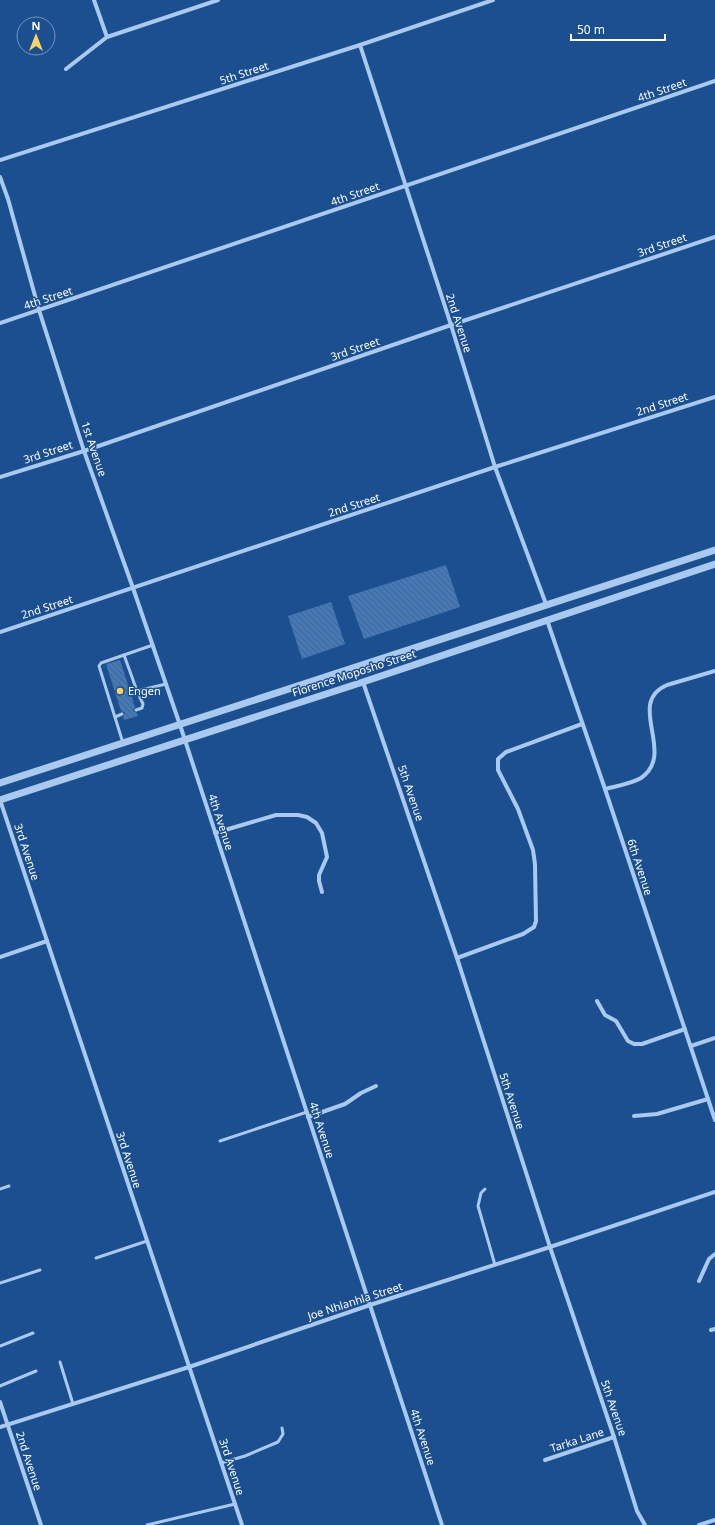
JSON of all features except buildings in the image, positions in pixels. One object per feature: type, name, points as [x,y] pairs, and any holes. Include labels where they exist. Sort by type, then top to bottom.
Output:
[{"type":"street","points":[[94,0],[107,37]]},
{"type":"street","points":[[66,69],[107,37],[218,0]]},
{"type":"street","name":"5th Street","points":[[0,160],[360,45],[493,0]]},
{"type":"street","name":"2nd Avenue","points":[[360,45],[451,325],[495,467],[546,604]]},
{"type":"street","name":"4th Street","points":[[0,323],[715,81]]},
{"type":"street","name":"1st Avenue","points":[[0,177],[84,450],[180,725]]},
{"type":"street","name":"3rd Street","points":[[0,477],[715,237]]},
{"type":"street","name":"2nd Street","points":[[0,632],[495,467],[715,397]]},
{"type":"street","name":"Florence Moposho Street","points":[[0,783],[715,550]]},
{"type":"street","name":"Florence Moposho Street","points":[[0,800],[364,682],[715,564]]},
{"type":"street","name":"6th Avenue","points":[[547,620],[715,1120]]},
{"type":"street","points":[[605,789],[634,781],[642,777],[651,765],[656,749],[649,706],[654,694],[660,688],[667,685],[715,671]]},
{"type":"street","name":"5th Avenue","points":[[364,682],[457,958],[637,1511],[645,1525]]},
{"type":"street","points":[[457,958],[523,934],[534,926],[536,921],[535,864],[533,850],[518,809],[498,770],[498,759],[506,752],[582,724]]},
{"type":"street","name":"4th Avenue","points":[[180,725],[442,1525]]},
{"type":"street","name":"3rd Avenue","points":[[0,800],[242,1525]]},
{"type":"street","points":[[215,833],[276,815],[298,815],[307,818],[316,823],[322,833],[327,857],[319,876],[322,892]]},
{"type":"street","points":[[0,957],[47,941]]},
{"type":"street","points":[[598,1001],[605,1014],[616,1021],[628,1041],[634,1044],[642,1044],[685,1029]]},
{"type":"street","points":[[691,1046],[715,1038]]},
{"type":"street","points":[[308,1117],[345,1104],[361,1092],[376,1086]]},
{"type":"street","points":[[634,1116],[657,1114],[708,1099]]},
{"type":"street","name":"Joe Nhlanhla Street","points":[[0,1427],[189,1367],[370,1305],[715,1192]]},
{"type":"street","points":[[699,1281],[709,1259],[715,1254]]},
{"type":"street","name":"2nd Avenue","points":[[0,1402],[41,1525]]},
{"type":"street","name":"Tarka Lane","points":[[545,1460],[614,1437]]},
{"type":"street","points":[[700,1525],[715,1520]]},
{"type":"lane","points":[[123,743],[99,666],[101,663],[153,645]]},
{"type":"lane","points":[[124,655],[143,704],[142,708],[136,710]]},
{"type":"lane","points":[[137,691],[166,684]]},
{"type":"lane","points":[[115,717],[122,714]]},
{"type":"lane","points":[[220,1141],[307,1112]]},
{"type":"lane","points":[[0,1189],[9,1186]]},
{"type":"lane","points":[[485,1189],[481,1193],[478,1206],[495,1265]]},
{"type":"lane","points":[[96,1258],[147,1241]]},
{"type":"lane","points":[[0,1283],[40,1270]]},
{"type":"lane","points":[[0,1346],[33,1333]]},
{"type":"lane","points":[[60,1362],[73,1404]]},
{"type":"lane","points":[[0,1386],[36,1371]]},
{"type":"lane","points":[[221,1463],[245,1456],[278,1442],[283,1434],[282,1428]]},
{"type":"lane","points":[[147,1525],[234,1504]]},
{"type":"place","name":"Engen","points":[[120,691]]}]
